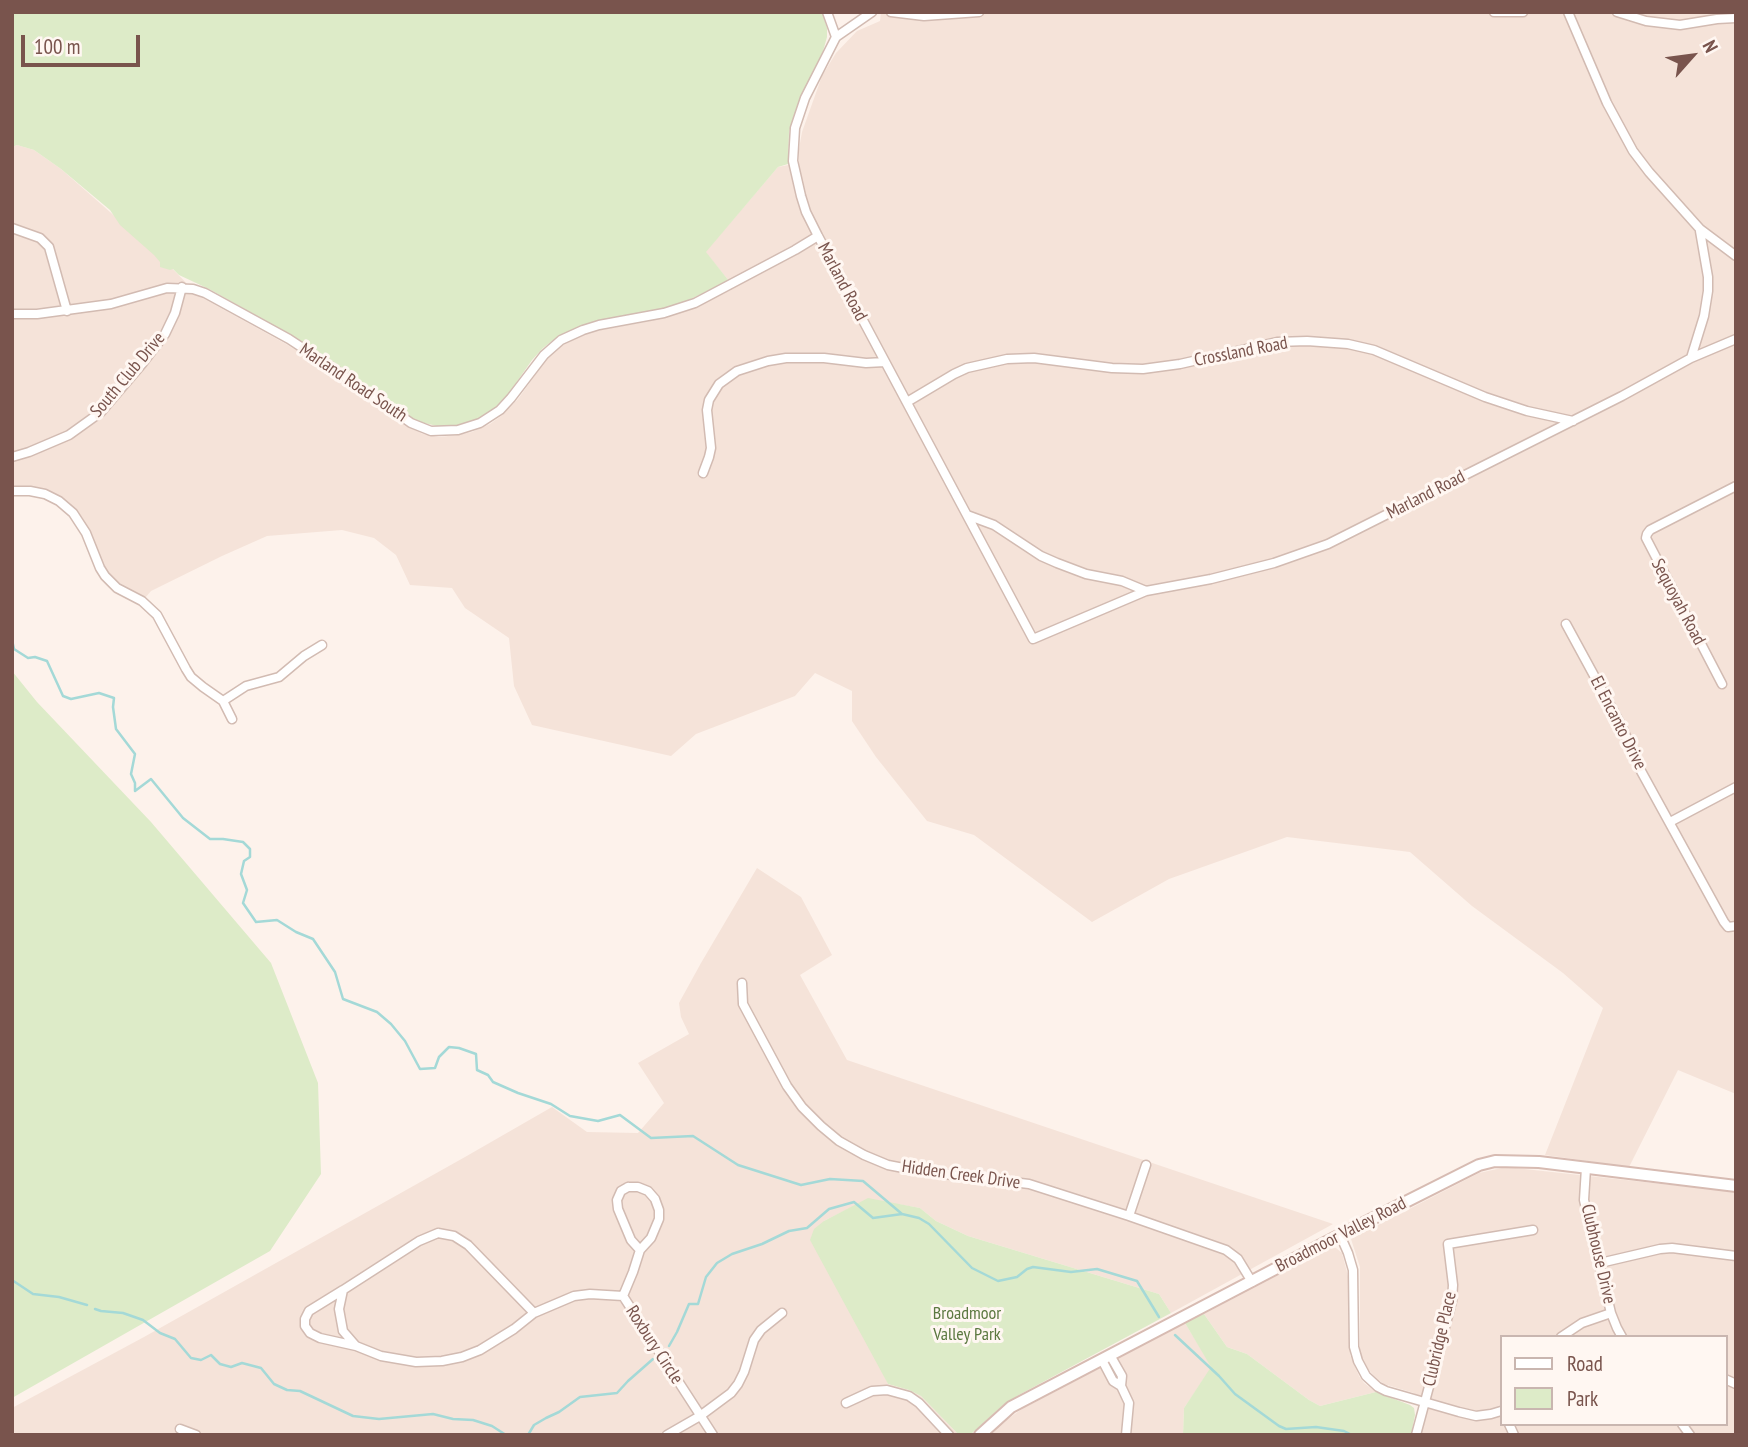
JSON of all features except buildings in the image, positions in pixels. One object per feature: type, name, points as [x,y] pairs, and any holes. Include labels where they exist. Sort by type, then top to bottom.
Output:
[{"type":"street","points":[[827,12],[836,37],[872,12]]},
{"type":"street","points":[[891,12],[924,16],[979,12]]},
{"type":"street","points":[[1494,12],[1523,12]]},
{"type":"street","points":[[1567,12],[1606,103],[1648,172],[1700,229],[1736,256]]},
{"type":"street","points":[[1617,12],[1646,21],[1680,25],[1736,18]]},
{"type":"street","name":"Marland Road","points":[[836,37],[806,98],[795,128],[793,161],[806,212],[1033,639],[1146,591],[1211,579],[1274,563],[1328,544],[1628,393],[1691,358],[1736,339]]},
{"type":"street","points":[[12,228],[40,238],[49,247],[67,311]]},
{"type":"street","points":[[1691,358],[1704,316],[1708,291],[1700,229]]},
{"type":"street","name":"Marland Road South","points":[[12,314],[67,311],[111,304],[167,288],[205,293],[289,340],[411,423],[431,431],[458,430],[480,423],[500,410],[544,355],[561,340],[599,325],[664,313],[695,303],[818,236]]},
{"type":"street","name":"South Club Drive","points":[[12,457],[29,453],[69,435],[101,412],[164,334],[175,313],[182,288]]},
{"type":"street","name":"Crossland Road","points":[[907,402],[967,368],[1007,359],[1034,358],[1112,368],[1143,369],[1277,342],[1307,341],[1348,344],[1374,350],[1485,397],[1527,411],[1573,421]]},
{"type":"street","points":[[703,473],[711,448],[707,411],[709,400],[719,384],[737,372],[786,358],[885,362]]},
{"type":"street","name":"Sequoyah Road","points":[[1722,684],[1646,538],[1650,530],[1736,486]]},
{"type":"street","points":[[12,491],[45,494],[73,513],[86,533],[105,576],[117,588],[150,607],[191,677],[223,701],[232,719]]},
{"type":"street","points":[[967,515],[994,525],[1041,556],[1057,563],[1086,574],[1122,581],[1146,591]]},
{"type":"street","name":"El Encanto Drive","points":[[1566,624],[1622,727],[1641,771],[1724,922],[1728,926],[1736,926]]},
{"type":"street","points":[[223,701],[246,686],[279,677],[322,645]]},
{"type":"street","points":[[1670,822],[1736,788]]},
{"type":"street","name":"Hidden Creek Drive","points":[[742,983],[743,1004],[788,1086],[802,1107],[839,1141],[888,1165],[1029,1184],[1129,1216],[1226,1250],[1238,1259],[1252,1282]]},
{"type":"street","name":"Broadmoor Valley Road","points":[[980,1435],[1011,1408],[1465,1171],[1495,1161],[1539,1161],[1736,1186]]},
{"type":"street","points":[[1129,1216],[1146,1165]]},
{"type":"street","name":"Clubhouse Drive","points":[[1586,1168],[1584,1200],[1611,1313],[1621,1335]]},
{"type":"street","points":[[622,1296],[640,1250],[651,1238],[659,1219],[655,1199],[648,1191],[628,1187],[621,1191],[617,1200],[618,1209],[631,1240],[640,1250]]},
{"type":"street","name":"Clubridge Place","points":[[1416,1435],[1452,1301],[1453,1285],[1448,1244],[1533,1230]]},
{"type":"street","name":"Roxbury Circle","points":[[534,1313],[468,1245],[454,1236],[438,1233],[419,1241],[309,1311],[305,1326],[310,1333],[320,1338],[356,1346],[382,1356],[416,1362],[442,1361],[480,1350],[534,1313],[574,1296],[622,1296],[713,1435]]},
{"type":"street","points":[[1340,1235],[1352,1261],[1354,1347],[1361,1368],[1372,1382],[1386,1391],[1476,1416],[1500,1411]]},
{"type":"street","points":[[1600,1263],[1672,1248],[1736,1256]]},
{"type":"street","points":[[343,1290],[339,1309],[343,1331],[356,1346]]},
{"type":"street","points":[[667,1435],[701,1416],[731,1393],[744,1372],[754,1340],[761,1330],[782,1313]]},
{"type":"street","points":[[1564,1335],[1582,1323],[1611,1313]]},
{"type":"street","points":[[1106,1358],[1122,1376],[1121,1386],[1129,1404],[1126,1435]]},
{"type":"street","points":[[846,1403],[872,1391],[887,1390],[909,1396],[949,1435]]},
{"type":"street","points":[[180,1429],[196,1435]]},
{"type":"shaded area","points":[[881,12],[1736,12],[1736,1094],[1678,1070],[1629,1167],[1545,1155],[1603,1008],[1563,973],[1472,906],[1410,852],[1287,837],[1169,879],[1092,922],[974,835],[927,821],[876,757],[852,721],[852,691],[815,673],[795,696],[696,734],[671,756],[532,725],[514,686],[509,638],[465,608],[452,588],[410,585],[396,555],[374,538],[342,530],[267,536],[151,591],[145,598],[108,573],[82,517],[64,500],[43,489],[12,487],[12,147],[17,145],[34,150],[61,169],[159,255],[199,296],[333,373],[404,425],[423,434],[439,437],[458,435],[472,432],[501,416],[518,399],[549,356],[580,336],[671,315],[731,290],[729,281],[705,252],[778,167],[799,163],[802,132],[822,76],[836,53],[857,31],[880,21]]},
{"type":"shaded area","points":[[757,868],[801,897],[832,955],[800,975],[847,1060],[1333,1224],[1171,1313],[1159,1294],[968,1236],[936,1221],[920,1208],[868,1199],[824,1221],[888,1384],[921,1396],[959,1435],[12,1435],[12,1408],[144,1337],[552,1107],[587,1132],[638,1133],[664,1103],[638,1063],[689,1034],[681,1017],[679,1003]]},
{"type":"shaded area","points":[[1506,1167],[1736,1192],[1736,1435],[1419,1435],[1426,1412],[1414,1393],[1384,1384],[1368,1369],[1360,1354],[1360,1267],[1351,1239],[1479,1173]]},
{"type":"shaded area","points":[[1332,1247],[1342,1253],[1348,1276],[1350,1355],[1359,1376],[1376,1392],[1320,1406],[1247,1354],[1227,1347],[1204,1314]]},
{"type":"shaded area","points":[[1185,1323],[1212,1367],[1184,1408],[1183,1435],[990,1435],[1022,1409]]},
{"type":"green space","points":[[12,12],[822,12],[827,37],[822,55],[794,115],[789,132],[788,164],[778,167],[706,252],[729,281],[682,303],[580,326],[543,348],[509,393],[488,415],[462,425],[437,426],[416,421],[342,368],[285,332],[179,275],[173,269],[160,267],[160,262],[154,255],[120,225],[110,210],[61,169],[34,150],[17,145],[12,147]]},
{"type":"green space","points":[[12,671],[37,702],[151,822],[271,963],[318,1083],[321,1174],[270,1251],[12,1398]]},
{"type":"green space","name":"Broadmoor Valley Park","points":[[868,1198],[920,1208],[936,1221],[968,1236],[1159,1294],[1171,1313],[1017,1396],[970,1435],[959,1435],[921,1396],[888,1384],[810,1240],[814,1229],[824,1221]]},
{"type":"green space","points":[[1204,1314],[1227,1347],[1247,1354],[1320,1406],[1376,1392],[1410,1405],[1414,1408],[1415,1415],[1411,1435],[1183,1435],[1184,1408],[1211,1367],[1185,1323]]},
{"type":"waterway","points":[[12,640],[14,649],[28,658],[47,661],[63,696],[71,699],[99,693],[114,698],[116,729],[135,754],[131,774],[135,791],[151,779],[183,818],[210,839],[243,842],[250,849],[250,857],[244,861],[241,874],[247,890],[243,903],[256,922],[277,920],[313,939],[335,972],[343,999],[377,1012],[391,1024],[405,1041],[420,1069],[435,1068],[439,1057],[449,1047],[459,1048],[476,1054],[477,1070],[488,1075],[493,1082],[551,1104],[570,1116],[598,1121],[620,1115],[651,1138],[693,1136],[738,1165],[801,1185],[830,1179],[863,1181],[902,1214],[919,1218],[929,1224],[972,1268],[998,1281],[1017,1277],[1033,1267],[1071,1272],[1097,1269],[1137,1281],[1159,1317]]},
{"type":"waterway","points":[[669,1346],[689,1304],[698,1304],[706,1277],[717,1263],[732,1254],[789,1231],[807,1228],[829,1209],[854,1202],[873,1218],[902,1214]]},
{"type":"waterway","points":[[12,1280],[33,1294],[59,1297],[87,1305]]},
{"type":"waterway","points":[[95,1309],[123,1313],[143,1320],[160,1333],[175,1339],[191,1358],[201,1360],[211,1355],[220,1364],[231,1367],[242,1363],[261,1368],[274,1384],[287,1390],[300,1391],[353,1416],[379,1419],[433,1414],[473,1420],[492,1426],[506,1435]]},
{"type":"waterway","points":[[1175,1335],[1235,1394],[1279,1426],[1286,1429],[1316,1427],[1344,1431],[1352,1435]]},
{"type":"waterway","points":[[528,1435],[534,1425],[580,1397],[617,1393],[653,1359]]}]
